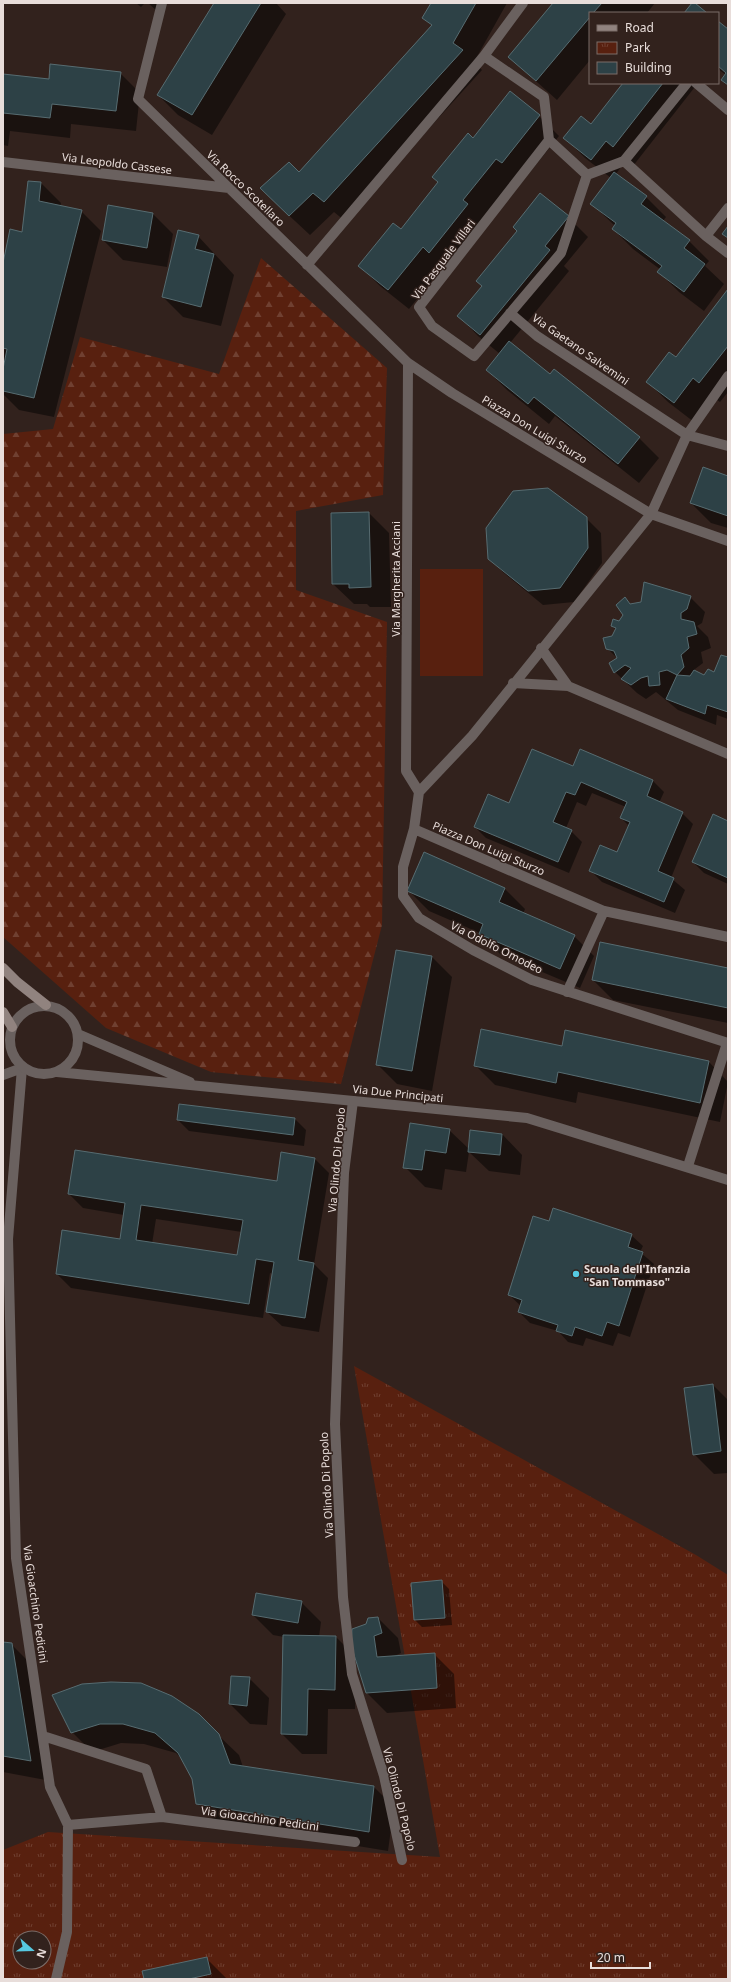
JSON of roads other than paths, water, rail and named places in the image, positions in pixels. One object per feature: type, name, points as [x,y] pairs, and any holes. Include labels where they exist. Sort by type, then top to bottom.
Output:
[{"type":"main road","points":[[3,968],[17,982],[46,1005]]},
{"type":"main road","points":[[3,1012],[12,1026]]},
{"type":"street","name":"Via Rocco Scotellaro","points":[[162,3],[138,99],[408,363]]},
{"type":"street","points":[[307,264],[484,56],[523,3]]},
{"type":"street","points":[[484,56],[544,98],[549,140],[587,175]]},
{"type":"street","points":[[587,175],[624,161],[686,84]]},
{"type":"street","points":[[697,84],[728,110]]},
{"type":"street","name":"Via Pasquale Villari","points":[[510,313],[474,356],[432,326],[419,307],[549,140]]},
{"type":"street","points":[[624,161],[706,236],[728,253]]},
{"type":"street","name":"Via Leopoldo Cassese","points":[[3,162],[229,188]]},
{"type":"street","points":[[510,313],[561,253],[587,175]]},
{"type":"street","points":[[706,236],[728,208]]},
{"type":"street","name":"Via Gaetano Salvemini","points":[[510,313],[537,336],[687,435],[728,446]]},
{"type":"street","name":"Piazza Don Luigi Sturzo","points":[[408,363],[452,393],[650,514],[728,541]]},
{"type":"street","name":"Via Margherita Acciani","points":[[408,363],[406,771],[419,792]]},
{"type":"street","points":[[414,829],[419,792],[472,736],[541,648],[650,514],[687,435],[728,376]]},
{"type":"street","points":[[541,648],[568,686]]},
{"type":"street","points":[[513,683],[568,686],[728,754]]},
{"type":"street","name":"Piazza Don Luigi Sturzo","points":[[414,829],[604,911],[728,937]]},
{"type":"street","name":"Via Odolfo Omodeo","points":[[414,829],[403,866],[403,896],[418,918],[472,950],[532,980],[727,1043],[688,1166]]},
{"type":"street","points":[[567,992],[604,911]]},
{"type":"street","points":[[46,1005],[58,1008],[68,1015],[74,1022],[78,1034],[78,1046],[70,1063],[57,1072],[45,1075],[33,1073],[22,1068],[11,1052],[9,1040],[12,1026],[18,1016],[28,1009],[46,1005]]},
{"type":"street","points":[[78,1034],[199,1086]]},
{"type":"street","points":[[3,1075],[22,1068]]},
{"type":"street","name":"Via Gioacchino Pedicini","points":[[22,1068],[8,1239],[16,1558],[50,1787],[68,1825],[67,1932],[56,1979]]},
{"type":"street","name":"Via Due Principati","points":[[57,1072],[527,1118],[688,1166],[728,1180]]},
{"type":"street","name":"Via Olindo Di Popolo","points":[[353,1101],[344,1173],[335,1424],[343,1597],[352,1674],[384,1776],[402,1860]]},
{"type":"street","points":[[43,1736],[146,1769],[162,1817]]},
{"type":"street","name":"Via Gioacchino Pedicini","points":[[68,1825],[162,1817],[355,1842]]},
{"type":"place","name":"Scuola dell'Infanzia \"San Tommaso\"","points":[[576,1274]]}]
